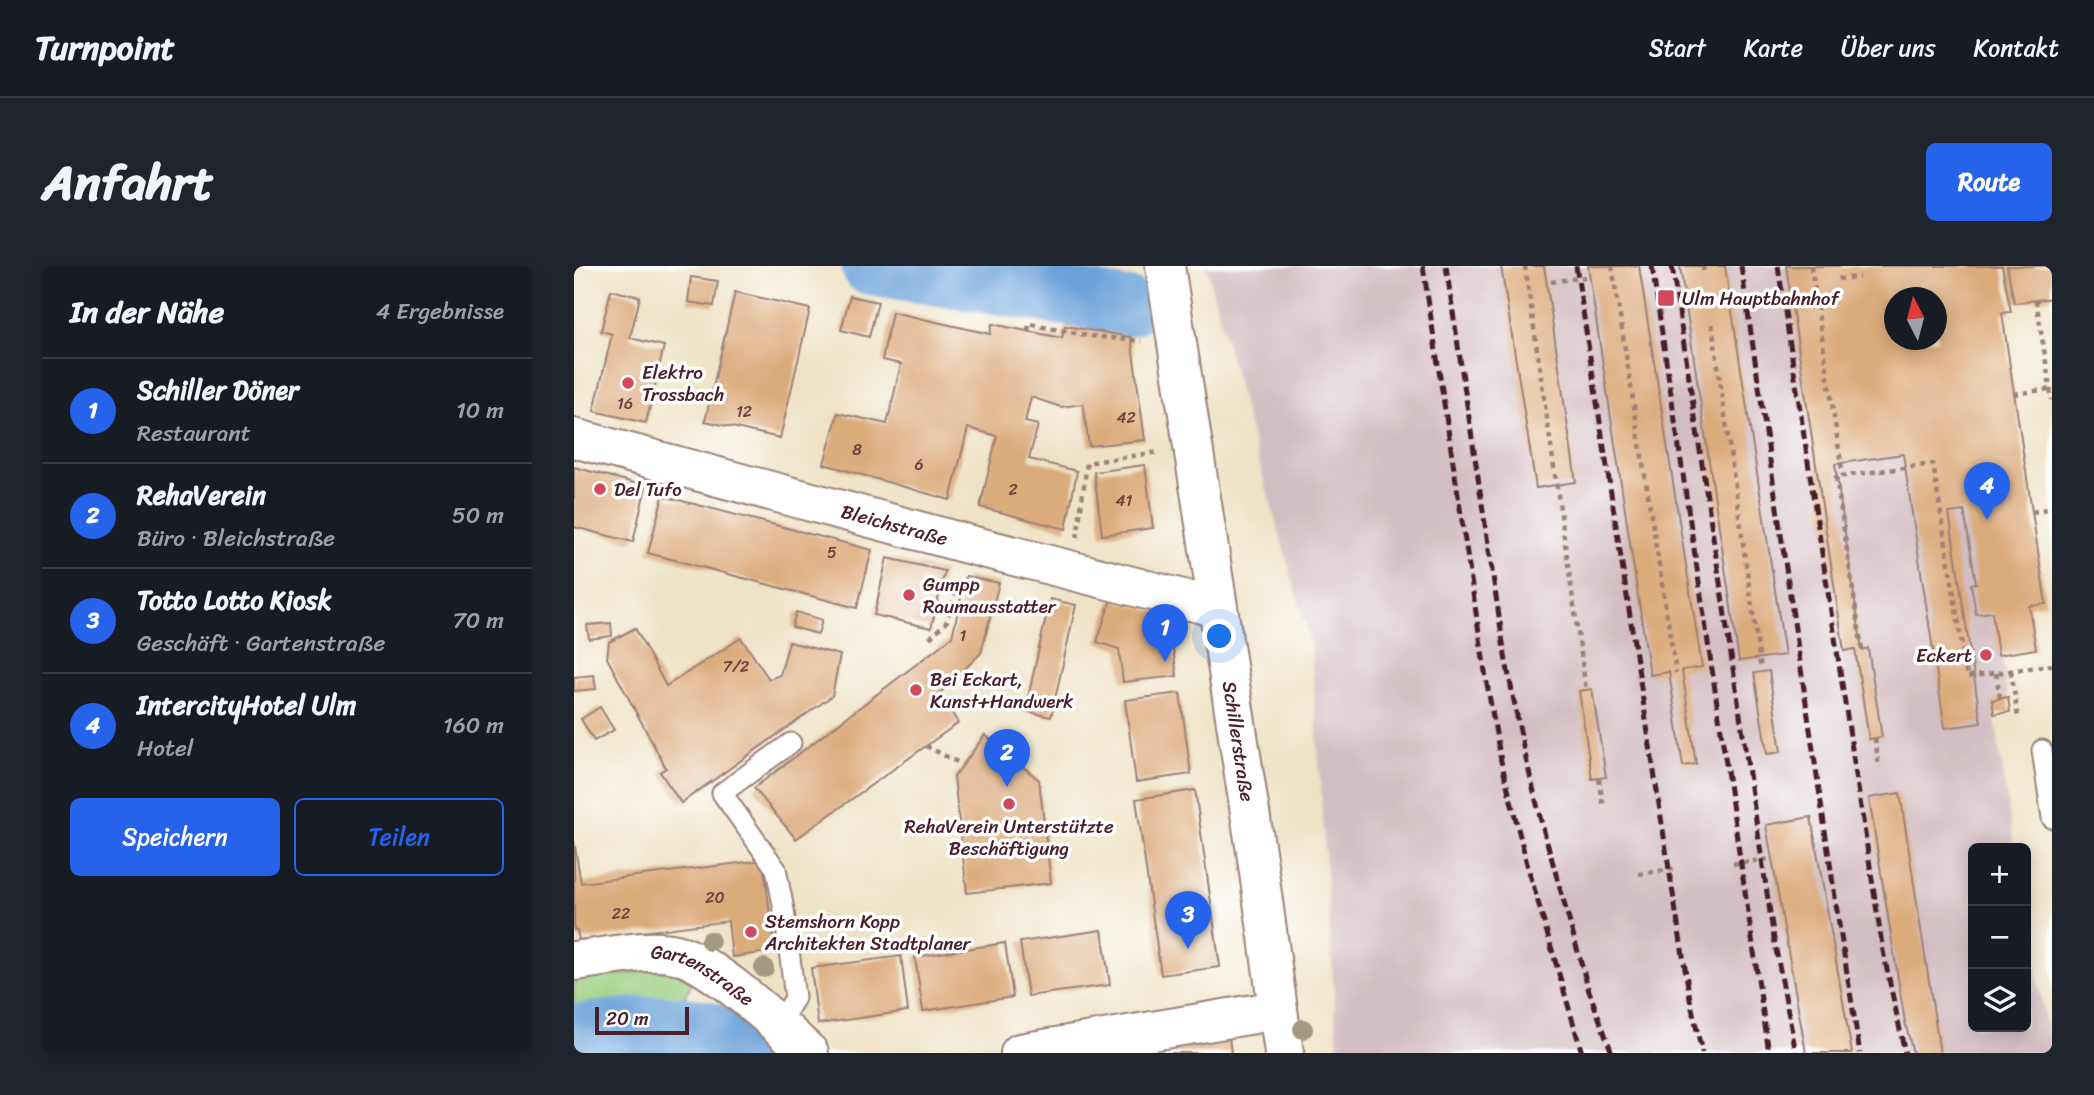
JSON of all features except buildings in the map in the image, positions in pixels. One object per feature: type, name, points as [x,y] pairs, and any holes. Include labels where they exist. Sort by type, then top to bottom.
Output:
[{"type":"street","name":"Schillerstraße","points":[[1165,266],[1284,1053]]},
{"type":"street","name":"Bleichstraße","points":[[574,438],[967,544],[1218,608]]},
{"type":"street","name":"Gartenstraße","points":[[574,961],[649,952],[676,954],[694,961],[724,981],[809,1053]]},
{"type":"street","points":[[1020,1053],[1278,1010]]},
{"type":"lane","points":[[778,1025],[795,998],[776,869],[722,793],[790,743]]},
{"type":"lane","points":[[2042,750],[2052,818]]},
{"type":"path","points":[[1525,266],[1586,689]]},
{"type":"path","points":[[1612,266],[1676,673]]},
{"type":"path","points":[[1703,266],[1704,273]]},
{"type":"path","points":[[1811,266],[1843,476]]},
{"type":"path","points":[[1551,282],[1585,277]]},
{"type":"path","points":[[1838,279],[1859,277]]},
{"type":"path","points":[[2036,300],[2052,400]]},
{"type":"path","points":[[1028,331],[1029,324],[1089,339],[1177,345]]},
{"type":"path","points":[[1712,324],[1761,670]]},
{"type":"path","points":[[2014,394],[2050,389]]},
{"type":"path","points":[[1073,570],[1087,463],[1192,447]]},
{"type":"path","points":[[1862,650],[1836,477],[1933,464],[1967,677],[2052,665]]},
{"type":"path","points":[[2032,512],[2052,508]]},
{"type":"path","points":[[930,638],[947,621],[967,544]]},
{"type":"path","points":[[2011,671],[2018,718]]},
{"type":"path","points":[[1996,673],[2000,698]]},
{"type":"path","points":[[1875,738],[1879,768]]},
{"type":"path","points":[[926,746],[963,765]]},
{"type":"path","points":[[1599,779],[1604,808]]},
{"type":"path","points":[[1733,864],[1769,859]]},
{"type":"path","points":[[1639,874],[1678,868]]},
{"type":"shaded area","points":[[1206,266],[2002,266],[2011,312],[2002,313],[1964,511],[1976,583],[1971,585],[1976,614],[1992,612],[1998,654],[2002,654],[2008,697],[1992,700],[2013,843],[1968,843],[1968,1032],[2031,1032],[2031,948],[2052,1053],[1338,1053],[1311,645]]},
{"type":"green space","points":[[651,970],[675,972],[692,982],[684,998],[574,1012],[574,980]]},
{"type":"waterway","points":[[870,266],[1129,307]]},
{"type":"waterway","points":[[574,1033],[639,1026],[689,1026],[715,1033],[746,1053]]},
{"type":"railway","points":[[1423,266],[1501,761],[1527,864],[1582,1053]]},
{"type":"railway","points":[[1446,266],[1505,656],[1523,746],[1541,821],[1589,991],[1612,1053]]},
{"type":"railway","points":[[1576,266],[1669,869],[1690,999],[1702,1053]]},
{"type":"railway","points":[[1652,266],[1769,1053]]},
{"type":"railway","points":[[1672,266],[1774,939],[1796,1053]]},
{"type":"railway","points":[[1741,266],[1860,1053]]},
{"type":"railway","points":[[1778,266],[1883,951],[1905,1053]]},
{"type":"place","name":"Ulm Hauptbahnhof","points":[[1666,298]]},
{"type":"place","name":"Elektro Trossbach","points":[[628,383]]},
{"type":"place","name":"Del Tufo","points":[[600,489]]},
{"type":"place","name":"IntercityHotel Ulm","points":[[1987,520]]},
{"type":"place","name":"Gumpp Raumausstatter","points":[[909,595]]},
{"type":"place","name":"Eckert","points":[[1986,655]]},
{"type":"place","name":"Schiller Döner","points":[[1165,662]]},
{"type":"place","name":"Bei Eckart, Kunst+Handwerk","points":[[916,690]]},
{"type":"place","name":"RehaVerein","points":[[1007,787]]},
{"type":"place","name":"RehaVerein Unterstützte Beschäftigung","points":[[1009,804]]},
{"type":"place","name":"Stemshorn Kopp Architekten Stadtplaner","points":[[751,932]]},
{"type":"place","name":"Totto Lotto Kiosk","points":[[1188,949]]}]
